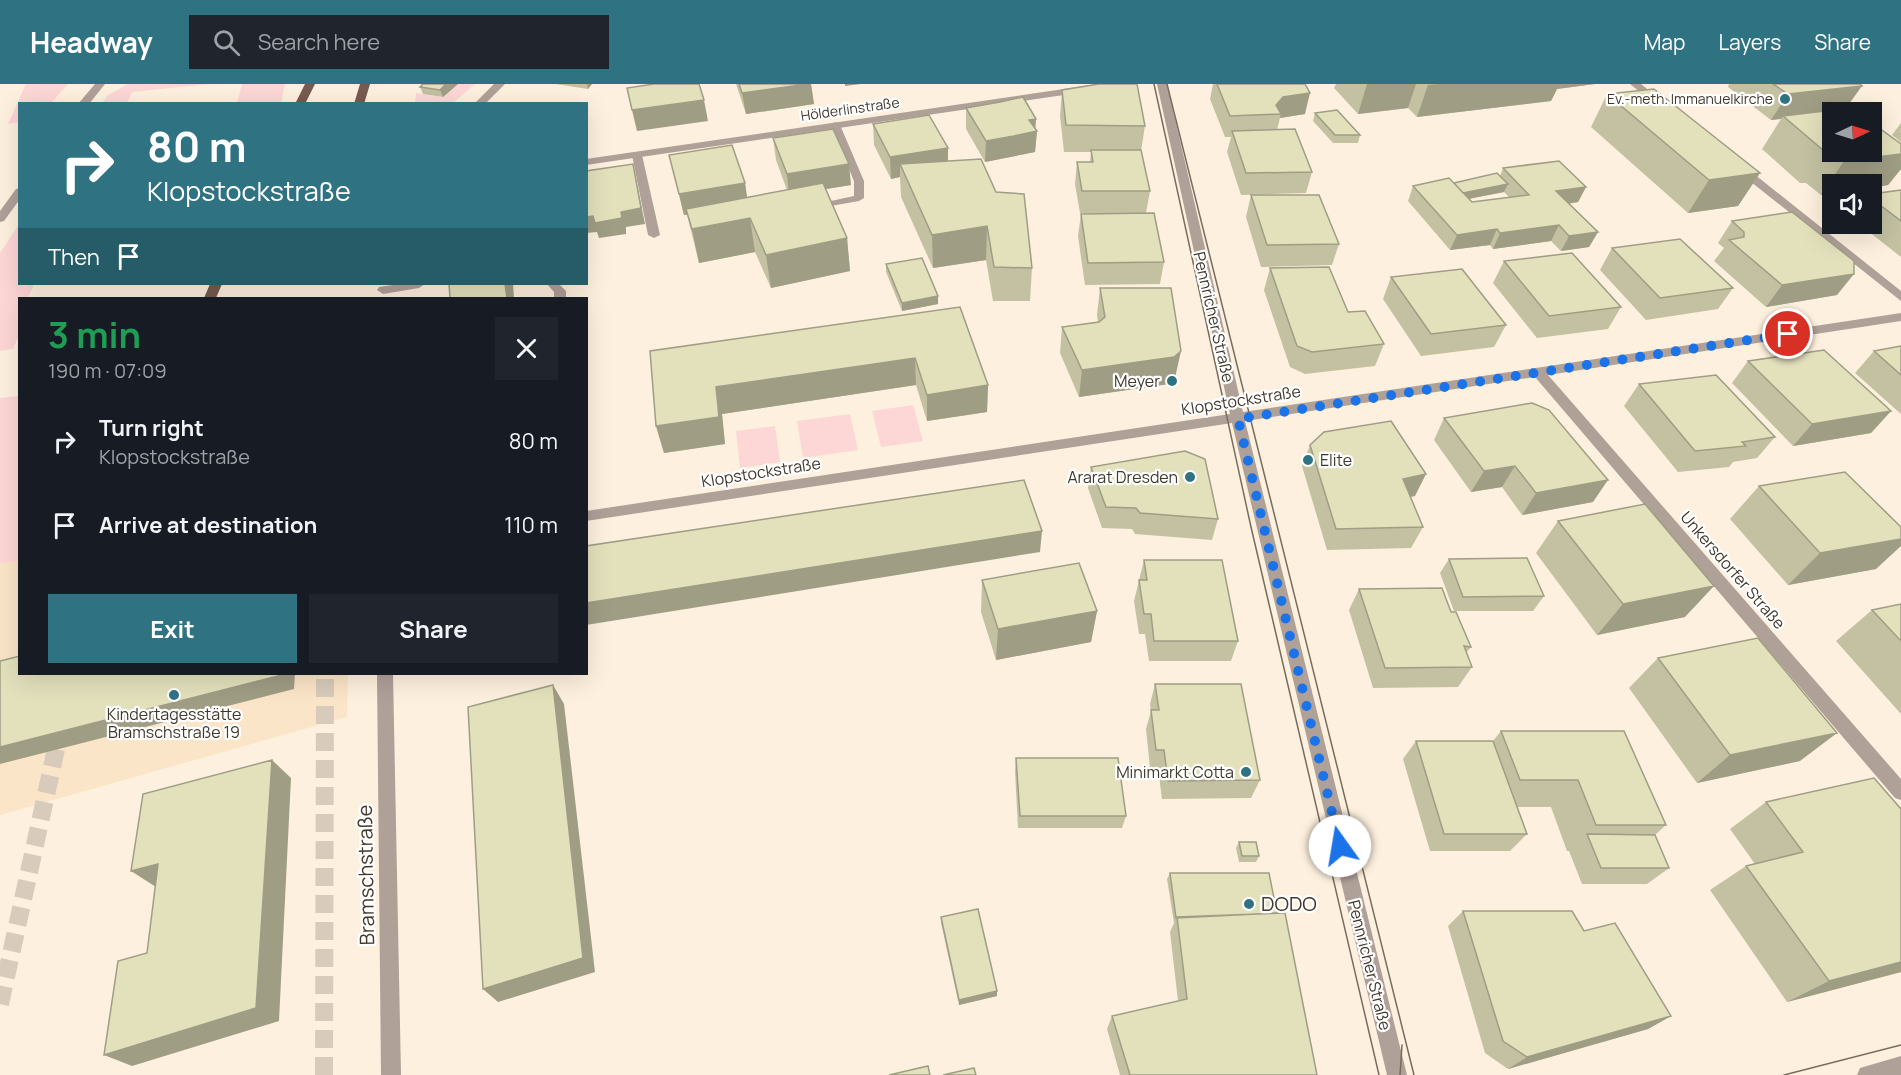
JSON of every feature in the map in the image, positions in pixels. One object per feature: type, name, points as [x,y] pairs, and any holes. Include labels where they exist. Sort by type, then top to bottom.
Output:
[{"type":"main road","points":[[301,102],[310,84]]},
{"type":"main road","points":[[360,102],[365,84]]},
{"type":"street","points":[[85,102],[100,84]]},
{"type":"street","points":[[481,102],[500,84]]},
{"type":"street","name":"Hölderlinstraße","points":[[588,162],[1118,84]]},
{"type":"street","name":"Pennricher Straße","points":[[1162,84],[1238,419],[1397,1075]]},
{"type":"street","points":[[1635,84],[1663,106]]},
{"type":"street","points":[[805,210],[859,198],[859,181],[835,125]]},
{"type":"street","points":[[637,155],[654,235]]},
{"type":"street","points":[[1735,164],[1901,297]]},
{"type":"street","points":[[0,219],[18,193]]},
{"type":"street","points":[[383,291],[414,285]]},
{"type":"street","name":"Klopstockstraße","points":[[588,516],[1901,317]]},
{"type":"street","name":"Unkersdorfer Straße","points":[[1538,372],[1901,792]]},
{"type":"street","name":"Bramschstraße","points":[[385,675],[391,1075]]},
{"type":"street","points":[[1867,1075],[1901,1066]]},
{"type":"shaded area","points":[[26,84],[68,84],[52,102],[18,102],[18,122],[8,124]]},
{"type":"shaded area","points":[[128,84],[209,84],[132,92],[127,102],[103,102],[108,95]]},
{"type":"shaded area","points":[[242,84],[285,84],[281,102],[237,102]]},
{"type":"shaded area","points":[[458,84],[475,84],[454,102],[415,102],[416,93],[443,97]]},
{"type":"shaded area","points":[[18,226],[18,285],[34,285],[28,297],[18,297],[18,337],[13,349],[0,351],[0,253]]},
{"type":"shaded area","points":[[18,396],[18,561],[0,563],[0,398]]},
{"type":"shaded area","points":[[913,405],[923,441],[881,447],[872,411]]},
{"type":"shaded area","points":[[850,414],[858,450],[803,458],[797,421]]},
{"type":"shaded area","points":[[775,426],[780,462],[740,468],[736,431]]},
{"type":"shaded area","name":"Kindertagesstätte Bramschstraße 19","points":[[18,561],[18,675],[348,675],[347,717],[0,815],[0,563]]},
{"type":"building","points":[[423,84],[446,84],[440,90],[420,87]]},
{"type":"building","points":[[654,84],[699,84],[704,100],[632,110],[627,88]]},
{"type":"building","points":[[739,84],[808,84],[742,93]]},
{"type":"building","points":[[1099,84],[1137,84],[1145,126],[1066,125],[1062,90]]},
{"type":"building","points":[[1217,84],[1305,84],[1310,93],[1283,97],[1276,105],[1281,114],[1230,116]]},
{"type":"building","points":[[1773,84],[1860,84],[1862,86],[1788,94]]},
{"type":"building","points":[[1654,89],[1760,173],[1709,180],[1607,94]]},
{"type":"building","points":[[1023,97],[1036,119],[1029,120],[1037,131],[986,141],[966,108],[1000,102]]},
{"type":"building","points":[[1337,110],[1360,135],[1335,135],[1315,113]]},
{"type":"building","points":[[1822,111],[1822,149],[1783,116]]},
{"type":"building","points":[[929,115],[948,148],[890,157],[873,124]]},
{"type":"building","points":[[833,129],[849,164],[787,174],[773,138]]},
{"type":"building","points":[[1295,129],[1312,172],[1246,173],[1232,131]]},
{"type":"building","points":[[1882,130],[1901,144],[1901,154],[1882,156]]},
{"type":"building","points":[[732,145],[745,183],[679,194],[669,155]]},
{"type":"building","points":[[1091,150],[1141,150],[1150,191],[1082,191],[1077,162],[1093,162]]},
{"type":"building","points":[[981,159],[996,192],[1024,194],[1032,268],[994,267],[987,226],[932,235],[900,164]]},
{"type":"building","points":[[1559,161],[1586,187],[1556,191],[1598,232],[1569,236],[1559,225],[1500,233],[1497,229],[1457,235],[1413,186],[1449,178],[1472,202],[1529,195],[1503,168]]},
{"type":"building","points":[[633,164],[641,208],[621,212],[622,218],[595,223],[593,216],[588,217],[588,171]]},
{"type":"building","points":[[1497,173],[1508,184],[1463,193],[1454,183]]},
{"type":"building","points":[[823,183],[847,238],[766,255],[750,218],[692,229],[686,209]]},
{"type":"building","points":[[1901,190],[1901,221],[1882,207],[1882,193]]},
{"type":"building","points":[[1251,195],[1319,195],[1339,244],[1267,245]]},
{"type":"building","points":[[1792,212],[1854,261],[1854,274],[1782,285],[1729,240],[1744,237],[1744,232],[1732,221]]},
{"type":"building","points":[[1154,213],[1164,262],[1088,263],[1081,214]]},
{"type":"building","points":[[1680,239],[1733,288],[1660,298],[1612,248]]},
{"type":"building","points":[[1572,253],[1621,307],[1549,316],[1504,261]]},
{"type":"building","points":[[922,258],[938,296],[902,303],[886,264]]},
{"type":"building","points":[[1329,267],[1348,312],[1365,311],[1384,344],[1312,352],[1297,346],[1270,268]]},
{"type":"building","points":[[1462,269],[1506,325],[1431,334],[1391,277]]},
{"type":"building","points":[[449,285],[505,285],[507,297],[450,297]]},
{"type":"building","points":[[1100,288],[1171,288],[1181,351],[1174,357],[1082,370],[1062,327],[1099,322],[1105,317]]},
{"type":"building","points":[[960,307],[988,385],[927,395],[915,358],[716,387],[719,417],[656,426],[650,351]]},
{"type":"building","points":[[1901,346],[1901,375],[1874,351]]},
{"type":"building","points":[[1824,350],[1891,411],[1812,424],[1748,361]]},
{"type":"building","points":[[1716,375],[1775,437],[1742,442],[1746,446],[1695,451],[1639,384]]},
{"type":"building","points":[[1532,403],[1549,410],[1608,480],[1536,493],[1515,466],[1484,471],[1444,418]]},
{"type":"building","points":[[1391,421],[1426,474],[1403,479],[1423,527],[1336,529],[1310,445],[1324,432]]},
{"type":"building","points":[[1185,451],[1205,459],[1218,519],[1140,513],[1136,508],[1106,507],[1091,467]]},
{"type":"building","points":[[1845,472],[1901,527],[1901,539],[1820,553],[1759,486]]},
{"type":"building","points":[[1024,480],[1042,531],[588,603],[588,546]]},
{"type":"building","points":[[1645,504],[1714,586],[1623,604],[1558,521]]},
{"type":"building","points":[[1527,558],[1544,596],[1463,597],[1449,559]]},
{"type":"building","points":[[1144,560],[1222,560],[1238,641],[1154,641],[1151,614],[1144,614],[1139,580],[1147,580]]},
{"type":"building","points":[[1079,563],[1097,611],[998,629],[982,580]]},
{"type":"building","points":[[1442,588],[1451,612],[1456,612],[1471,647],[1464,646],[1472,667],[1385,668],[1359,589]]},
{"type":"building","points":[[1901,604],[1901,641],[1872,610]]},
{"type":"building","points":[[1758,638],[1837,733],[1730,755],[1658,658]]},
{"type":"building","points":[[18,656],[18,675],[282,675],[0,747],[0,661]]},
{"type":"building","points":[[1155,684],[1241,684],[1260,780],[1168,781],[1164,750],[1156,750],[1151,710],[1159,710]]},
{"type":"building","points":[[553,685],[583,958],[483,989],[468,707]]},
{"type":"building","points":[[1501,731],[1624,731],[1666,825],[1596,825],[1578,780],[1520,780]]},
{"type":"building","points":[[1416,741],[1493,741],[1527,834],[1444,834]]},
{"type":"building","points":[[1016,758],[1118,758],[1126,816],[1020,816]]},
{"type":"building","points":[[272,760],[256,1008],[104,1055],[118,961],[147,953],[158,864],[131,871],[143,794]]},
{"type":"building","points":[[1874,778],[1901,809],[1901,962],[1829,981],[1746,866],[1803,852],[1766,802]]},
{"type":"building","points":[[1587,834],[1655,835],[1669,868],[1601,868]]},
{"type":"building","points":[[1239,842],[1256,842],[1259,856],[1242,856]]},
{"type":"building","points":[[1170,873],[1269,873],[1277,913],[1176,918]]},
{"type":"building","points":[[978,909],[997,991],[959,1000],[941,917]]},
{"type":"building","points":[[1463,911],[1572,911],[1584,931],[1615,923],[1671,1016],[1527,1057],[1503,1041]]},
{"type":"building","points":[[1285,913],[1317,1075],[1130,1075],[1112,1016],[1187,999],[1177,917]]},
{"type":"building","points":[[928,1066],[930,1075],[889,1075]]},
{"type":"building","points":[[974,1068],[976,1075],[943,1075]]},
{"type":"tunnel","points":[[324,1075],[325,675]]},
{"type":"tunnel","points":[[0,1004],[60,731]]},
{"type":"tram line","points":[[1154,84],[1251,527],[1379,1075]]},
{"type":"tram line","points":[[1167,84],[1414,1075]]},
{"type":"tram line","points":[[1400,1075],[1402,1045]]},
{"type":"tram line","points":[[1784,1075],[1901,1045]]},
{"type":"place","name":"Ev.-meth. Immanuelkirche","points":[[1785,99]]},
{"type":"place","name":"Meyer","points":[[1172,381]]},
{"type":"place","name":"Elite","points":[[1308,460]]},
{"type":"place","name":"Ararat Dresden","points":[[1190,477]]},
{"type":"place","name":"Kindertagesstätte Bramschstraße 19","points":[[174,695]]},
{"type":"place","name":"Minimarkt Cotta","points":[[1246,772]]},
{"type":"place","name":"DODO","points":[[1249,904]]},
{"type":"route","points":[[1340,846],[1238,419],[1788,334]]}]
